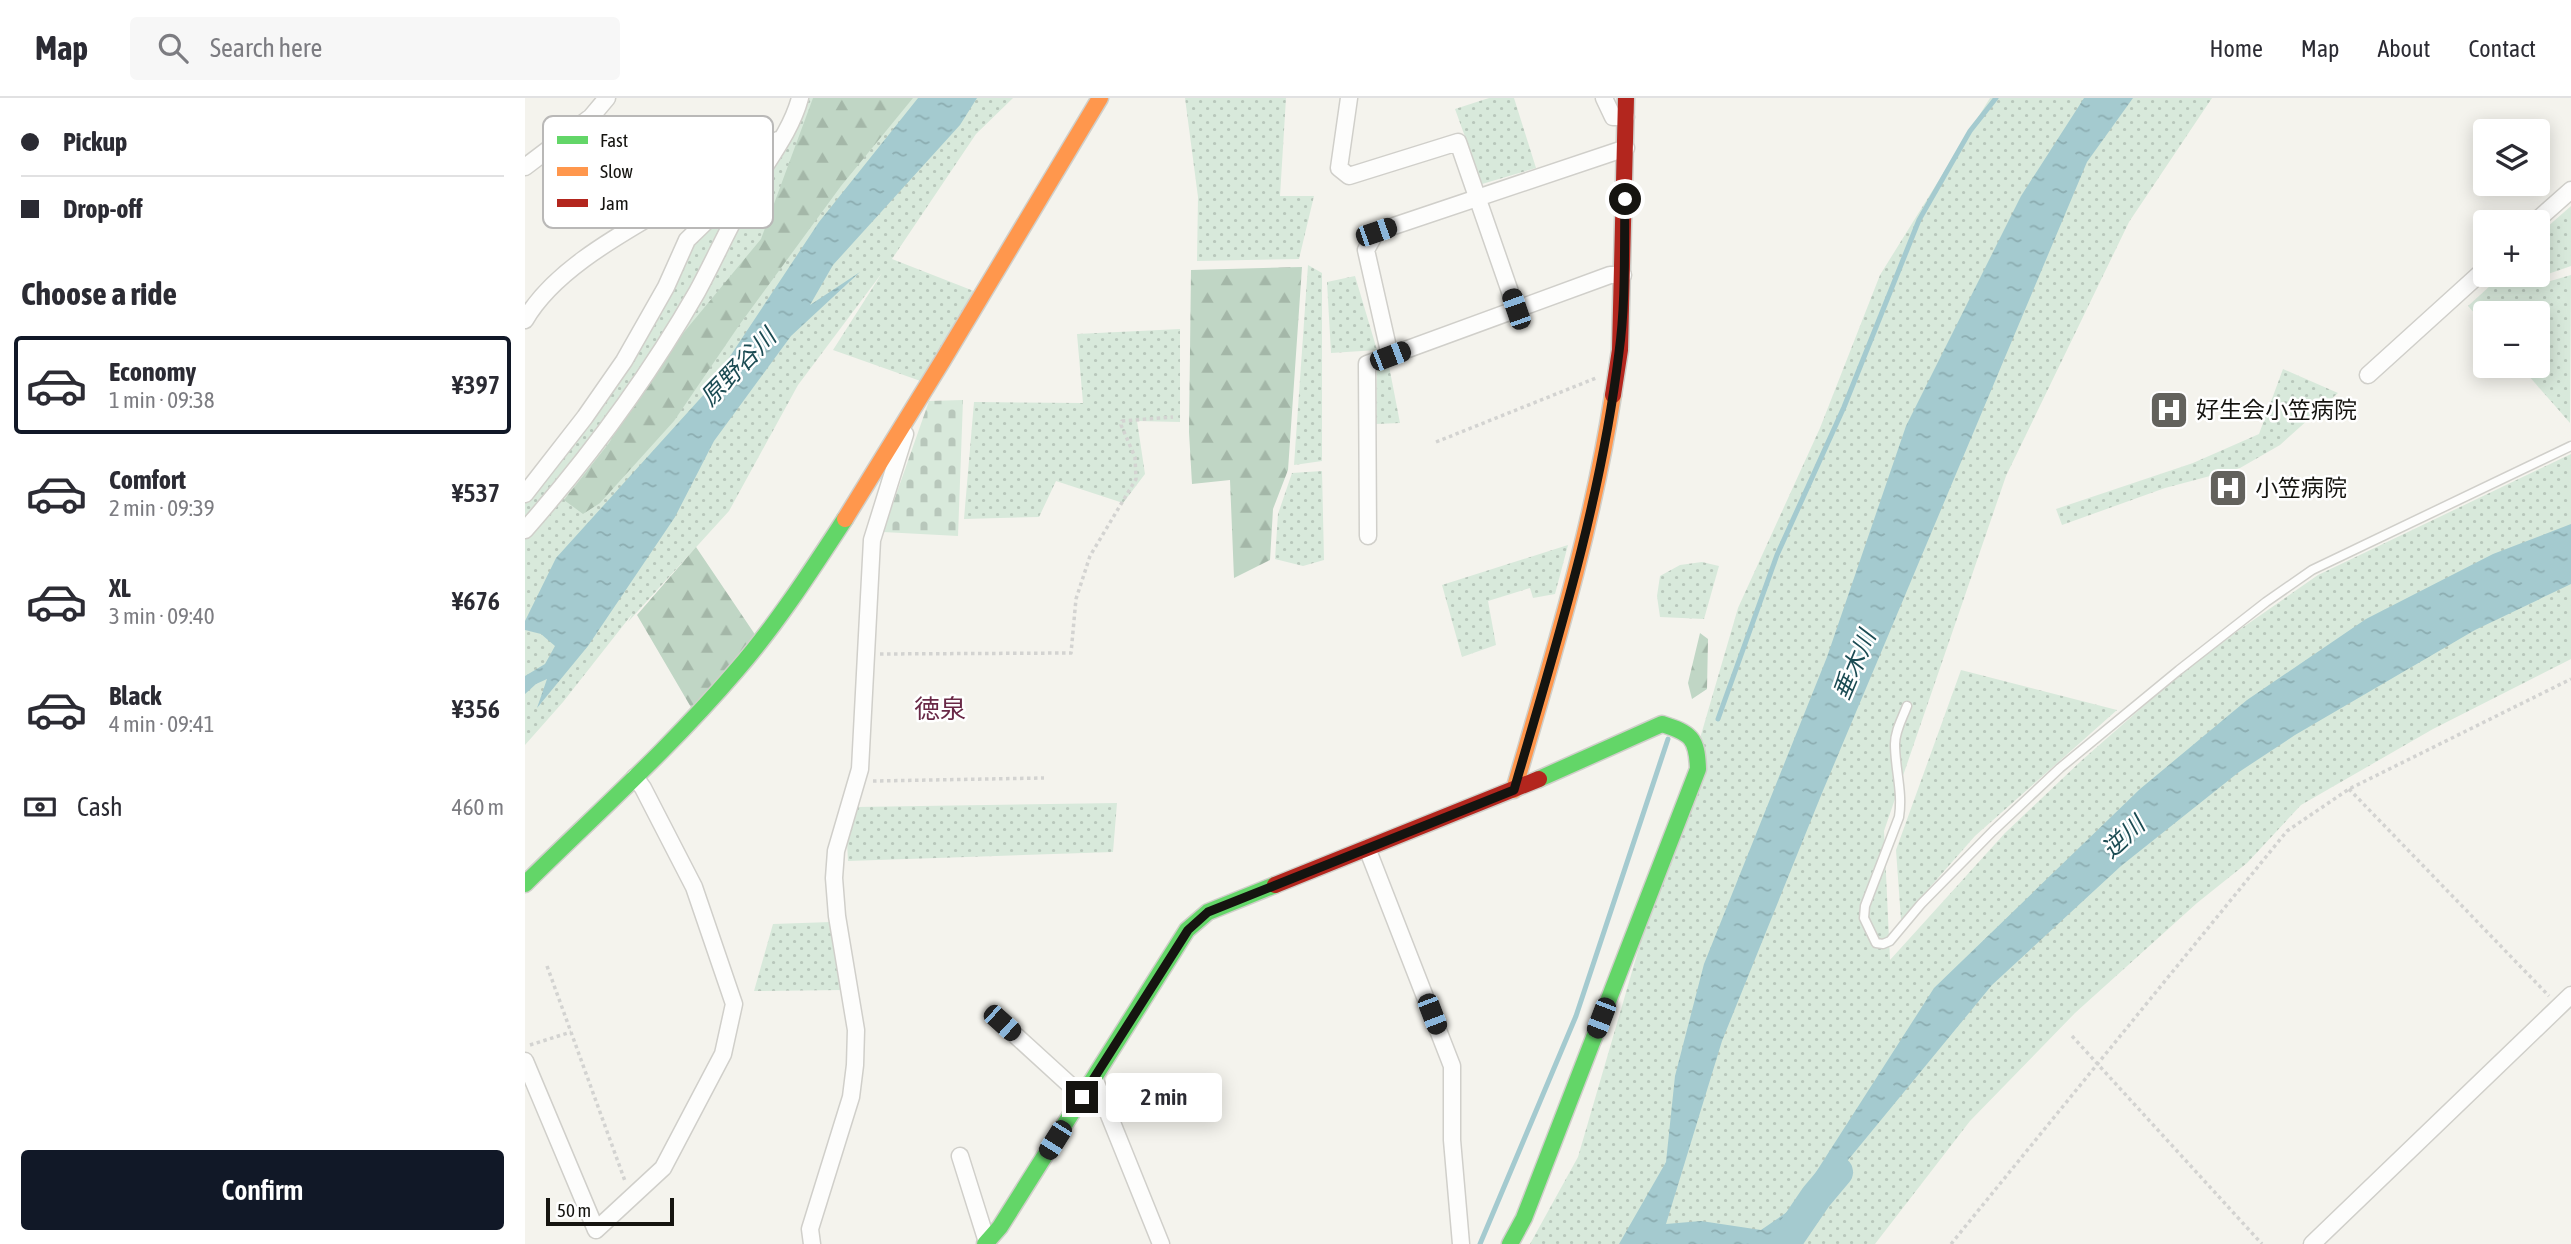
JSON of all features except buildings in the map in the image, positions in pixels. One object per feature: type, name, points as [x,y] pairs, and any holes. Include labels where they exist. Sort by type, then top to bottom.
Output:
[{"type":"street","points":[[591,116],[607,98]]},
{"type":"street","points":[[773,151],[800,98]]},
{"type":"street","points":[[525,884],[670,744],[719,691],[765,635],[842,523],[984,295],[1100,98]]},
{"type":"street","points":[[1349,98],[1339,168],[1349,176],[1458,142],[1516,309]]},
{"type":"street","points":[[1604,98],[1612,117],[1626,117]]},
{"type":"street","points":[[1514,790],[1590,522],[1616,375],[1620,350],[1623,275],[1626,98]]},
{"type":"street","points":[[773,143],[780,139]]},
{"type":"street","points":[[1390,356],[1366,250],[1376,232],[1626,148]]},
{"type":"street","points":[[525,167],[543,153]]},
{"type":"street","points":[[2548,210],[2571,190]]},
{"type":"street","points":[[525,320],[531,308],[542,297],[600,247],[632,228]]},
{"type":"street","points":[[525,494],[585,417],[624,361],[666,287],[687,240],[699,228]]},
{"type":"street","points":[[525,530],[608,426],[649,368],[697,292],[731,228]]},
{"type":"street","points":[[1368,536],[1367,364],[1610,275],[1623,275]]},
{"type":"street","points":[[2368,375],[2473,279]]},
{"type":"street","points":[[812,1244],[810,1229],[851,1097],[855,1065],[856,1030],[837,916],[835,878],[836,851],[857,781],[862,753],[872,540],[913,409]]},
{"type":"street","points":[[986,1243],[1000,1227],[1188,930],[1208,912],[1514,790],[1662,724],[1686,731],[1698,746],[1698,769],[1529,1205],[1510,1244]]},
{"type":"street","points":[[525,1061],[596,1230],[663,1168],[670,1157],[723,1054],[734,1004],[694,887],[635,777]]},
{"type":"street","points":[[1367,848],[1452,1066],[1452,1140],[1461,1244]]},
{"type":"street","points":[[2312,1244],[2565,1001]]},
{"type":"street","points":[[1002,1023],[1082,1097]]},
{"type":"street","points":[[1094,1078],[1161,1244]]},
{"type":"street","points":[[960,1156],[986,1243]]},
{"type":"lane","points":[[1907,706],[1896,734],[1895,746],[1901,803],[1899,817],[1865,906],[1864,918],[1876,943],[1883,944],[1890,941],[1921,904],[2060,768],[2266,602],[2312,570],[2571,446]]},
{"type":"path","points":[[1436,442],[1604,375],[1616,375]]},
{"type":"path","points":[[867,654],[1071,653],[1076,599],[1090,556],[1136,479],[1135,457],[1121,425],[1122,421],[1173,416]]},
{"type":"path","points":[[1951,1244],[2287,831],[2349,789],[2571,679]]},
{"type":"path","points":[[857,781],[1044,778]]},
{"type":"path","points":[[2349,789],[2565,1001]]},
{"type":"path","points":[[547,966],[631,1198]]},
{"type":"path","points":[[525,1047],[571,1032]]},
{"type":"path","points":[[2072,1036],[2262,1244]]},
{"type":"green space","points":[[805,98],[1013,98],[976,134],[892,259],[984,295],[929,384],[833,350],[882,273],[798,385],[729,511],[628,622],[633,613],[563,702],[525,745],[525,499],[589,423],[687,240],[699,228],[773,228],[773,145]]},
{"type":"green space","points":[[813,98],[913,98],[841,186],[740,324],[674,421],[600,503],[583,514],[564,500],[609,443],[656,366],[761,239],[765,228],[773,228],[773,206]]},
{"type":"green space","points":[[1185,98],[1286,98],[1280,196],[1314,196],[1299,259],[1197,261],[1198,197]]},
{"type":"green space","points":[[1489,98],[1514,98],[1536,168],[1482,184],[1455,109]]},
{"type":"green space","points":[[1990,98],[2212,98],[2129,222],[2006,476],[1884,831],[1890,960],[2005,833],[2081,761],[2196,660],[2318,575],[2571,454],[2571,659],[2433,729],[2301,805],[2247,863],[2197,903],[2075,1013],[1970,1121],[1875,1244],[1530,1244],[1578,1157],[1738,608],[1820,428],[1880,275]]},
{"type":"green space","points":[[2571,206],[2571,266],[2550,273],[2550,224]]},
{"type":"green space","points":[[1308,265],[1322,273],[1322,461],[1294,465]]},
{"type":"green space","points":[[1302,267],[1288,470],[1273,509],[1270,560],[1234,578],[1230,480],[1192,484],[1189,432],[1191,270]]},
{"type":"green space","points":[[2571,275],[2570,423],[2531,378],[2550,378],[2550,301],[2473,301],[2489,287],[2550,287],[2550,281]]},
{"type":"green space","points":[[1355,276],[1377,350],[1331,353],[1327,282]]},
{"type":"green space","points":[[1180,329],[1180,422],[1137,421],[1145,474],[1123,503],[1056,481],[1039,517],[964,519],[974,402],[1083,403],[1077,334]]},
{"type":"green space","points":[[1389,366],[1400,423],[1376,424],[1377,369]]},
{"type":"green space","points":[[2283,369],[2338,393],[2280,445],[2240,468],[2165,488],[2062,525],[2056,509],[2193,463],[2259,434]]},
{"type":"green space","points":[[963,400],[958,536],[883,532],[929,401]]},
{"type":"green space","points":[[1322,471],[1324,560],[1303,566],[1275,559],[1278,514],[1292,473]]},
{"type":"green space","points":[[1568,545],[1555,594],[1533,598],[1530,588],[1488,601],[1496,645],[1462,657],[1442,585]]},
{"type":"green space","points":[[696,547],[756,636],[692,709],[637,615]]},
{"type":"green space","points":[[1702,562],[1719,566],[1704,619],[1660,617],[1657,596],[1660,576],[1680,565]]},
{"type":"green space","points":[[1700,633],[1708,639],[1707,689],[1692,699],[1688,683]]},
{"type":"green space","points":[[1961,670],[2117,710],[1975,836],[1901,920],[1896,850]]},
{"type":"green space","points":[[1117,803],[1113,852],[848,861],[847,842],[856,807]]},
{"type":"green space","points":[[831,922],[843,990],[754,991],[773,924]]},
{"type":"water","name":"原野谷川","points":[[918,98],[977,98],[960,125],[833,265],[810,305],[860,272],[791,336],[714,441],[675,517],[588,646],[537,708],[547,679],[525,694],[525,676],[545,664],[555,646],[541,634],[525,630],[525,621],[556,558],[707,391],[819,222]]},
{"type":"water","name":"垂木川","points":[[2084,98],[2133,98],[2087,162],[1822,793],[1722,1041],[1666,1224],[1701,1221],[1761,1230],[1793,1208],[1934,988],[2140,789],[2247,700],[2366,619],[2493,554],[2571,524],[2571,584],[2475,630],[2295,735],[2239,772],[2121,866],[1992,985],[1779,1244],[1619,1244],[1666,1162],[1675,1076],[1704,964],[1827,657],[1906,426],[2021,196]]},
{"type":"waterway","points":[[1718,719],[1777,555],[1844,407],[1919,220],[1970,131],[1996,98]]},
{"type":"waterway","points":[[1480,1244],[1576,1016],[1668,739]]},
{"type":"waterway","name":"逆川","points":[[1784,1244],[1837,1172]]},
{"type":"traffic: fast","points":[[525,884],[659,753],[736,671],[780,616],[845,519]]},
{"type":"traffic: fast","points":[[1510,1244],[1524,1218],[1698,769],[1696,750],[1686,734],[1662,724],[1539,779]]},
{"type":"traffic: fast","points":[[985,1244],[1000,1227],[1187,930],[1208,912],[1275,885]]},
{"type":"traffic: slow","points":[[845,519],[1100,98]]},
{"type":"traffic: slow","points":[[1514,790],[1582,545],[1613,395]]},
{"type":"traffic: jam","points":[[1613,395],[1620,350],[1626,98]]},
{"type":"traffic: jam","points":[[1275,885],[1539,779]]},
{"type":"place","name":"好生会小笠病院","points":[[2169,410]]},
{"type":"place","name":"小笠病院","points":[[2228,488]]},
{"type":"district","name":"徳泉","points":[[940,709]]},
{"type":"route","points":[[1082,1097],[1188,930],[1208,912],[1514,790],[1578,568],[1604,447],[1620,350],[1625,199]]}]
